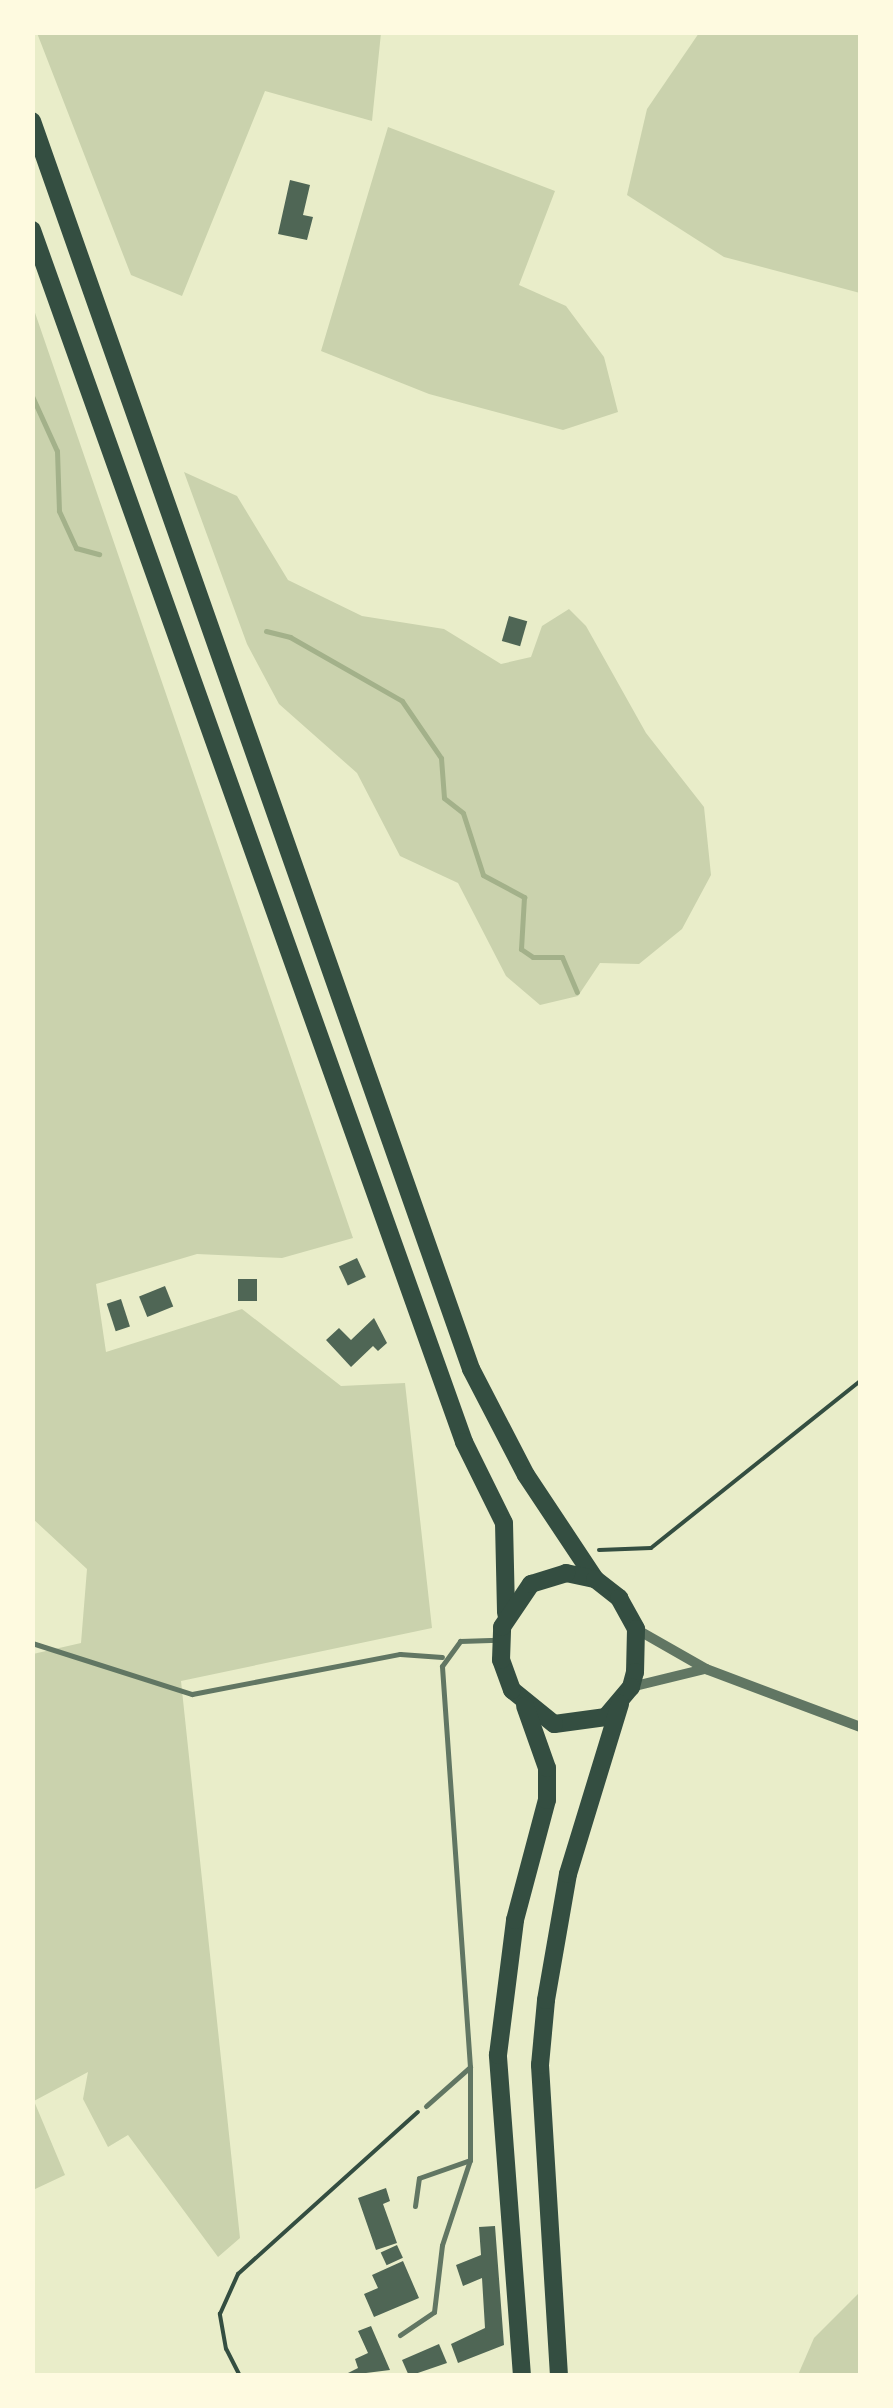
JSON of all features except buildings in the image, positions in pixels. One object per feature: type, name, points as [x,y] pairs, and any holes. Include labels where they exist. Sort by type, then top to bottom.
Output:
[{"type":"highway","points":[[32,121],[471,1369],[526,1475],[595,1579],[618,1598],[636,1629],[631,1687],[620,1704],[568,1874],[544,2016],[543,2149],[559,2376]]},
{"type":"highway","points":[[32,230],[464,1442],[504,1523],[506,1613],[501,1660],[525,1706],[547,1768],[546,1800],[514,1920],[498,2055],[522,2376]]},
{"type":"highway","points":[[506,1613],[547,1575],[595,1579]]},
{"type":"highway","points":[[525,1706],[554,1724],[570,1724],[606,1716],[620,1704]]},
{"type":"street","points":[[636,1629],[706,1669],[860,1727]]},
{"type":"street","points":[[631,1687],[706,1669]]},
{"type":"lane","points":[[32,1642],[192,1694],[400,1654],[443,1657],[460,1641],[502,1640]]},
{"type":"lane","points":[[400,2334],[434,2312],[442,2245],[470,2160],[470,2067],[443,1657]]},
{"type":"lane","points":[[426,2106],[470,2067]]},
{"type":"lane","points":[[415,2206],[419,2178],[470,2160]]},
{"type":"path","points":[[578,1551],[651,1548],[860,1381]]},
{"type":"path","points":[[240,2376],[226,2349],[220,2314],[238,2274],[426,2106]]},
{"type":"green space","points":[[37,33],[381,33],[372,121],[265,91],[182,296],[131,275]]},
{"type":"green space","points":[[699,33],[860,33],[860,293],[724,257],[627,195],[647,109]]},
{"type":"green space","points":[[388,127],[555,191],[519,285],[566,306],[604,357],[618,412],[563,430],[429,394],[321,351]]},
{"type":"green space","points":[[32,304],[353,1238],[282,1258],[197,1254],[96,1284],[106,1352],[242,1309],[341,1386],[405,1383],[432,1628],[181,1681],[240,2238],[218,2257],[128,2135],[108,2147],[83,2099],[88,2072],[34,2101],[65,2175],[33,2190],[33,1654],[81,1643],[87,1569],[32,1518]]},
{"type":"green space","points":[[184,472],[237,496],[288,580],[362,616],[444,629],[501,664],[531,657],[542,626],[569,609],[586,626],[646,733],[704,807],[711,875],[682,929],[639,964],[600,963],[578,996],[540,1005],[506,976],[458,883],[400,856],[357,773],[279,704],[247,644]]},
{"type":"green space","points":[[860,2292],[860,2375],[798,2375],[814,2338]]},
{"type":"waterway","points":[[32,396],[57,451],[59,511],[76,548],[99,554]]},
{"type":"waterway","points":[[266,631],[290,637],[402,701],[441,758],[444,798],[463,813],[483,875],[524,897],[521,949],[533,957],[562,957],[577,992]]}]
